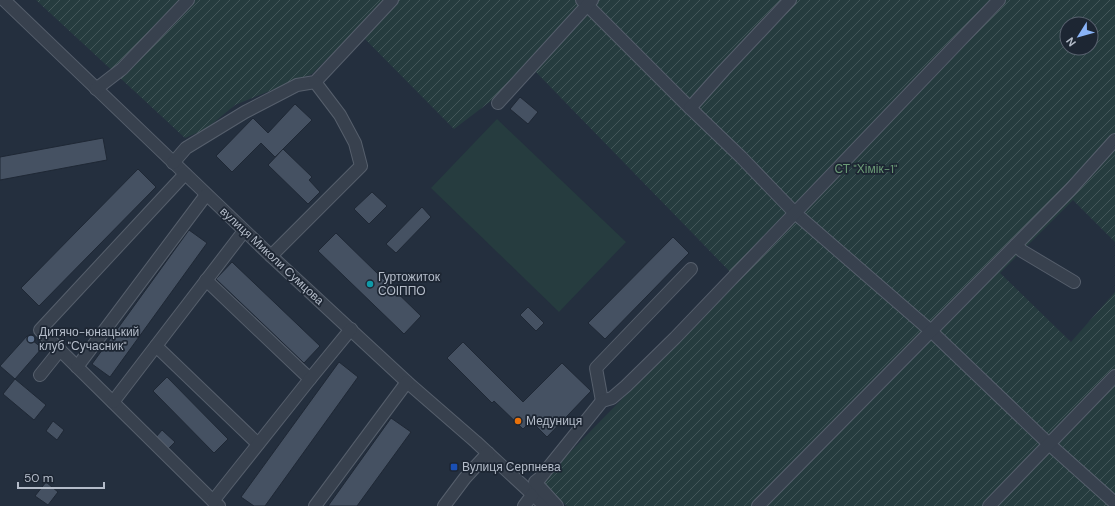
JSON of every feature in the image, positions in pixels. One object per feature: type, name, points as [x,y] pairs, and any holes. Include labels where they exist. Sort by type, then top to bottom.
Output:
[{"type":"street","name":"вулиця Миколи Сумцова","points":[[4,0],[244,231],[407,382],[488,453],[531,488],[545,506]]},
{"type":"street","points":[[96,89],[122,69],[188,0]]},
{"type":"street","points":[[173,163],[186,148],[245,112],[297,85],[315,82],[392,0]]},
{"type":"street","points":[[690,108],[790,0]]},
{"type":"street","points":[[524,506],[531,488],[602,401],[612,398],[632,381],[675,338],[999,0]]},
{"type":"street","points":[[498,103],[587,2],[690,108],[741,156],[795,213],[930,330],[1049,444],[1115,503]]},
{"type":"street","points":[[271,256],[361,166],[354,143],[340,115],[315,82]]},
{"type":"street","points":[[758,506],[930,330],[1070,190],[1115,140]]},
{"type":"street","points":[[185,174],[40,330],[216,504],[258,444],[351,330]]},
{"type":"street","points":[[77,367],[206,195]]},
{"type":"street","points":[[113,402],[244,231]]},
{"type":"street","points":[[1016,245],[1022,252],[1074,282]]},
{"type":"street","points":[[602,401],[596,368],[691,270]]},
{"type":"street","points":[[206,280],[310,379]]},
{"type":"street","points":[[156,346],[258,444]]},
{"type":"street","points":[[40,374],[60,350]]},
{"type":"street","points":[[988,506],[1115,376]]},
{"type":"street","points":[[315,506],[407,382]]},
{"type":"street","points":[[444,506],[465,478],[488,453]]},
{"type":"street","points":[[531,488],[558,506]]},
{"type":"green space","name":"СТ \"Хімік-1\"","points":[[36,0],[1115,0],[1115,242],[1073,200],[1000,273],[1071,342],[1115,292],[1115,506],[567,506],[541,482],[738,280],[533,69],[454,129],[356,30],[312,74],[235,105],[206,129],[185,138]]},
{"type":"green space","points":[[497,119],[626,242],[559,312],[431,188]]},
{"type":"building","points":[[520,97],[538,112],[528,124],[510,109]]},
{"type":"building","points":[[295,104],[312,120],[275,157],[261,143],[232,172],[216,156],[253,118],[268,133]]},
{"type":"building","points":[[103,138],[107,160],[0,180],[0,157]]},
{"type":"building","points":[[283,149],[312,177],[309,180],[320,192],[308,204],[268,165]]},
{"type":"building","points":[[138,169],[156,187],[39,306],[21,288]]},
{"type":"building","points":[[372,192],[387,206],[369,224],[354,209]]},
{"type":"building","points":[[422,207],[431,217],[396,253],[386,244]]},
{"type":"building","points":[[189,230],[207,243],[110,377],[92,364]]},
{"type":"building","name":"Гуртожиток СОІППО","points":[[336,233],[421,316],[404,334],[318,251]]},
{"type":"building","points":[[673,237],[689,253],[605,339],[588,323]]},
{"type":"building","points":[[232,262],[320,346],[304,363],[216,279]]},
{"type":"building","points":[[528,307],[544,323],[536,331],[520,315]]},
{"type":"building","points":[[27,336],[42,348],[15,379],[0,366]]},
{"type":"building","points":[[463,342],[523,402],[562,363],[591,391],[547,437],[531,421],[523,429],[494,401],[492,403],[447,358]]},
{"type":"building","points":[[339,362],[358,377],[265,506],[254,506],[241,497]]},
{"type":"building","points":[[167,377],[228,439],[214,453],[153,391]]},
{"type":"building","points":[[15,379],[46,405],[34,420],[3,394]]},
{"type":"building","points":[[391,418],[411,432],[357,506],[328,506]]},
{"type":"building","points":[[53,421],[64,430],[57,440],[46,431]]},
{"type":"building","points":[[162,430],[175,442],[168,449],[156,437]]},
{"type":"building","points":[[46,482],[58,492],[48,505],[35,496]]},
{"type":"place","name":"Гуртожиток СОІППО","points":[[370,284]]},
{"type":"place","name":"Дитячо-юнацький клуб \"Сучасник\"","points":[[31,339]]},
{"type":"place","name":"Медуниця","points":[[518,421]]},
{"type":"place","name":"Вулиця Серпнева","points":[[454,467]]}]
